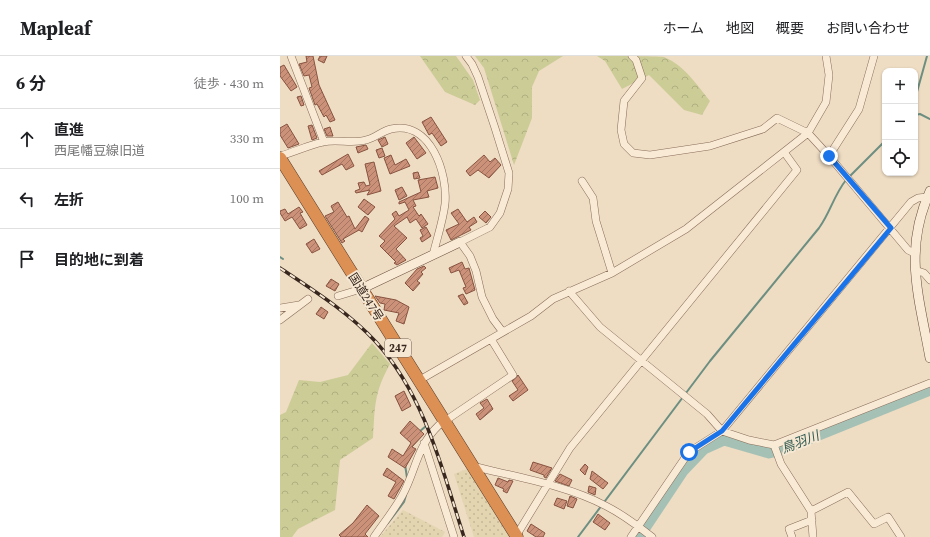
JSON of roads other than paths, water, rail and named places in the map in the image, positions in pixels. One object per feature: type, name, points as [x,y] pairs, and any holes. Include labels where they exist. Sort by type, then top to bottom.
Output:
[{"type":"highway","name":"国道247号","points":[[280,157],[470,465],[516,536]]},
{"type":"main road","points":[[928,194],[918,226],[914,253],[915,270],[930,358]]},
{"type":"main road","points":[[361,288],[460,242]]},
{"type":"street","points":[[291,56],[324,142]]},
{"type":"street","points":[[466,56],[472,64],[478,77],[509,173],[508,189],[500,213],[490,227],[460,242],[470,256],[476,271],[482,297],[493,319],[502,331]]},
{"type":"street","points":[[632,56],[636,60],[642,78],[624,101],[621,130],[624,144],[633,154],[650,155],[710,146],[763,129],[777,118],[808,133],[851,181],[908,250],[914,253]]},
{"type":"street","points":[[418,381],[491,339],[569,291],[612,273],[686,229],[808,133],[826,102],[829,75],[826,56]]},
{"type":"street","points":[[829,156],[859,109],[874,56]]},
{"type":"street","points":[[280,157],[324,142],[366,140],[391,128],[408,129],[419,133],[428,140],[438,160],[445,186],[444,210],[433,255]]},
{"type":"street","points":[[516,536],[570,448],[797,170],[784,152]]},
{"type":"street","points":[[582,180],[594,198],[596,221],[612,273]]},
{"type":"street","points":[[631,537],[641,529],[689,452],[722,431],[911,202],[928,194]]},
{"type":"street","points":[[915,270],[924,273],[930,280]]},
{"type":"street","points":[[338,296],[361,288]]},
{"type":"street","points":[[569,291],[600,326],[707,414],[722,431],[749,440],[774,445],[930,383]]},
{"type":"street","points":[[280,320],[299,304],[308,299]]},
{"type":"street","points":[[280,308],[299,304]]},
{"type":"street","points":[[374,537],[403,496],[424,443],[430,433],[513,375],[491,339]]},
{"type":"street","points":[[424,443],[454,537]]},
{"type":"street","points":[[774,445],[781,464],[811,511],[813,537]]},
{"type":"street","points":[[470,465],[548,484],[598,502],[607,506],[652,537]]},
{"type":"street","points":[[811,511],[848,492],[874,524],[888,517],[901,537]]},
{"type":"street","points":[[792,537],[789,529],[812,520]]},
{"type":"street","points":[[447,537],[451,528]]},
{"type":"waterway","points":[[918,88],[927,56]]},
{"type":"waterway","points":[[918,114],[930,119]]},
{"type":"waterway","points":[[849,177],[882,144]]},
{"type":"waterway","points":[[578,537],[710,361],[819,228],[846,180]]},
{"type":"waterway","name":"鳥羽川","points":[[639,537],[683,471],[704,449],[724,440],[769,453],[782,450],[930,390]]},
{"type":"waterway","points":[[419,432],[426,426]]},
{"type":"waterway","points":[[405,464],[407,478]]},
{"type":"waterway","points":[[388,523],[404,502],[406,495]]},
{"type":"railway","points":[[280,268],[330,302],[354,321],[376,342],[393,363],[420,410],[430,434],[464,537]]}]
